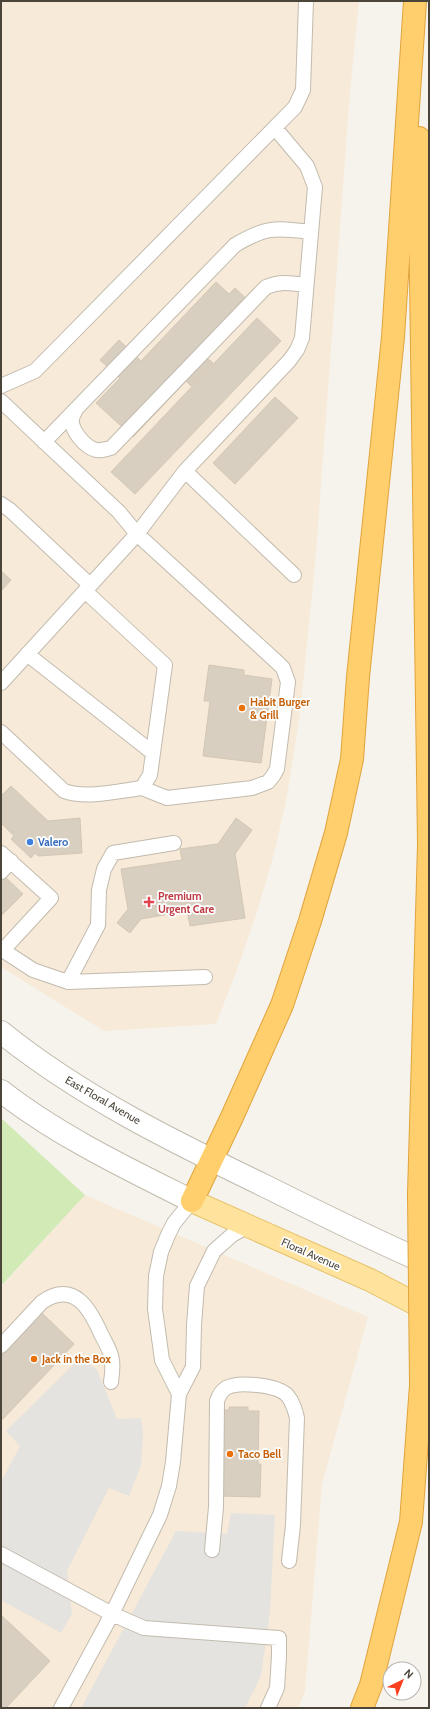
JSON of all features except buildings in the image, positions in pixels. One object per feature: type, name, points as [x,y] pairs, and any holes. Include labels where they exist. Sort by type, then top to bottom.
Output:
[{"type":"highway","points":[[192,1201],[210,1160],[232,1117],[282,1005],[310,921],[336,833],[352,759],[358,677],[393,337],[416,1]]},
{"type":"highway","points":[[362,1708],[371,1685],[411,1522],[421,1385],[419,1194],[429,844],[416,1]]},
{"type":"main road","name":"Floral Avenue","points":[[192,1201],[370,1280],[429,1311]]},
{"type":"street","name":"East Floral Avenue","points":[[1,1032],[42,1063],[82,1090],[210,1160]]},
{"type":"street","points":[[1,1091],[40,1118],[83,1144],[192,1201]]},
{"type":"street","points":[[210,1160],[389,1247],[429,1264]]},
{"type":"lane","points":[[1,386],[35,371],[295,107],[303,90],[306,1]]},
{"type":"lane","points":[[1,683],[137,534],[185,471],[289,361],[297,350],[302,338],[315,187],[307,166],[275,128]]},
{"type":"lane","points":[[44,442],[235,245],[255,234],[269,229],[311,232]]},
{"type":"lane","points":[[76,409],[72,419],[78,436],[94,449],[102,450],[111,448],[266,287],[281,282],[306,285]]},
{"type":"lane","points":[[1,402],[119,512],[137,534],[283,668],[288,682],[277,769],[268,782],[252,788],[167,798],[142,788],[84,794],[64,791],[1,732]]},
{"type":"lane","points":[[185,471],[294,575]]},
{"type":"lane","points":[[1,504],[10,510],[165,665],[150,776],[142,788]]},
{"type":"lane","points":[[27,654],[153,753]]},
{"type":"lane","points":[[68,982],[98,925],[99,890],[104,869],[113,853],[174,843]]},
{"type":"lane","points":[[1,872],[6,857],[51,898],[2,950],[34,970],[68,982],[205,977]]},
{"type":"lane","points":[[179,1394],[162,1360],[155,1309],[156,1276],[161,1252],[174,1222],[192,1201]]},
{"type":"lane","points":[[61,1708],[112,1614],[160,1515],[169,1486],[173,1462],[179,1394],[193,1367],[197,1286],[214,1251],[232,1235],[248,1226]]},
{"type":"lane","points":[[1,1346],[48,1298],[64,1295],[72,1296],[80,1300],[92,1313],[112,1358],[111,1382]]},
{"type":"lane","points":[[212,1550],[216,1507],[217,1400],[222,1391],[231,1386],[236,1385],[275,1388],[287,1395],[297,1418],[294,1517],[289,1561]]},
{"type":"lane","points":[[1,1554],[112,1614],[144,1628],[279,1638],[277,1688],[268,1708]]},
{"type":"shaded area","points":[[1,1],[359,1],[350,92],[315,565],[300,713],[287,796],[274,854],[257,912],[216,1024],[104,1031],[1,967]]},
{"type":"shaded area","points":[[85,1195],[368,1317],[322,1484],[305,1691],[298,1708],[1,1708],[1,1287]]},
{"type":"shaded area","points":[[81,1357],[97,1370],[117,1419],[141,1418],[143,1433],[141,1465],[129,1496],[109,1488],[67,1571],[72,1614],[61,1633],[1,1600],[1,1477],[3,1478],[20,1446],[6,1431]]},
{"type":"shaded area","points":[[231,1513],[275,1515],[270,1612],[261,1676],[245,1708],[81,1708],[176,1531],[227,1534]]},
{"type":"green space","points":[[1,1118],[85,1195],[1,1286]]},
{"type":"place","name":"Habit Burger & Grill","points":[[242,708]]},
{"type":"place","name":"Valero","points":[[30,842]]},
{"type":"place","name":"Premium Urgent Care","points":[[149,902]]},
{"type":"place","name":"Jack in the Box","points":[[34,1359]]},
{"type":"place","name":"Taco Bell","points":[[230,1454]]}]
